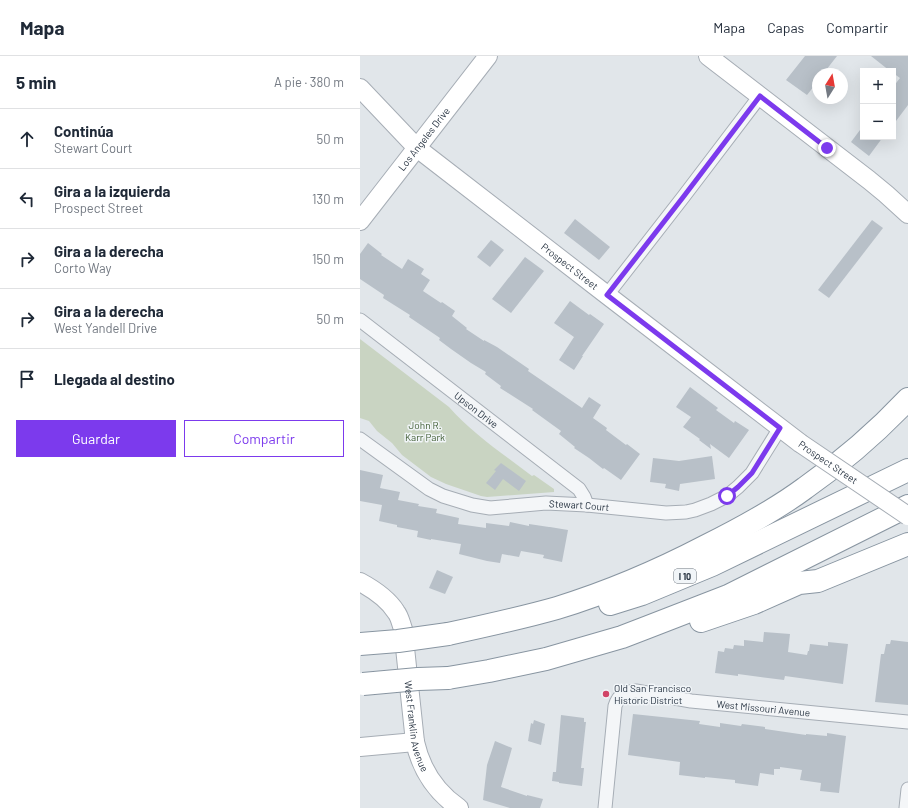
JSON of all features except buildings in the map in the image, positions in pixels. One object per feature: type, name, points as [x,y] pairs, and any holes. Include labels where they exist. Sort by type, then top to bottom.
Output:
[{"type":"highway","points":[[448,637],[557,608],[617,587],[658,570],[692,553],[757,519],[805,489],[849,454],[881,426],[908,399]]},
{"type":"highway","name":"I 10","points":[[360,648],[409,646],[448,637],[550,622],[593,610],[642,594],[712,565],[908,470]]},
{"type":"highway","points":[[362,684],[448,678],[489,672],[546,659],[622,637],[728,596],[908,506]]},
{"type":"highway","points":[[622,637],[658,634],[705,620],[754,603],[799,584],[818,581],[908,544]]},
{"type":"street","name":"Los Angeles Drive","points":[[360,221],[488,56]]},
{"type":"street","points":[[708,56],[886,194],[908,214]]},
{"type":"street","name":"Prospect Street","points":[[360,88],[417,148],[800,443],[908,516]]},
{"type":"street","points":[[607,295],[760,96]]},
{"type":"street","points":[[886,194],[908,206]]},
{"type":"street","name":"Upson Drive","points":[[360,320],[579,489],[587,505]]},
{"type":"street","name":"Stewart Court","points":[[360,439],[430,489],[443,496],[472,505],[490,508],[546,503],[587,505],[666,513],[686,512],[712,504],[727,496],[752,473],[780,428]]},
{"type":"street","name":"West Franklin Avenue","points":[[360,582],[384,599],[396,611],[403,630],[415,742],[423,766],[434,784],[444,796],[459,808]]},
{"type":"street","name":"West Missouri Avenue","points":[[605,808],[615,706],[617,700],[627,692],[636,691],[691,701],[908,722]]},
{"type":"street","points":[[360,747],[415,742]]},
{"type":"street","points":[[906,808],[908,789]]},
{"type":"green space","name":"John R. Karr Park","points":[[360,339],[449,407],[468,426],[489,443],[532,476],[534,475],[554,489],[554,492],[487,497],[481,496],[446,484],[431,477],[402,455],[392,443],[377,431],[369,421],[360,418]]},
{"type":"place","name":"Old San Francisco Historic District","points":[[606,694]]},
{"type":"route","points":[[727,496],[752,473],[780,428],[607,295],[760,96],[827,148]]}]
